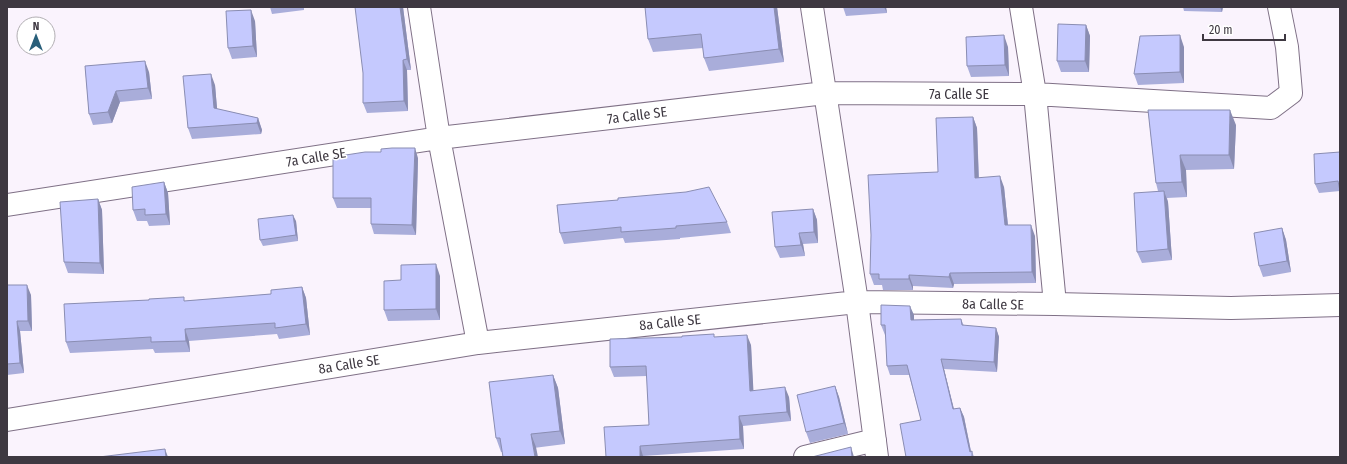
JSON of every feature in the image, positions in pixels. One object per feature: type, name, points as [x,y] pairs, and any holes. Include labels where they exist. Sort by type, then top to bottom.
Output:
[{"type":"street","points":[[419,7],[439,138],[478,343]]},
{"type":"street","points":[[805,457],[876,449],[857,302],[812,7]]},
{"type":"street","points":[[1021,7],[1035,94],[1055,304]]},
{"type":"street","name":"7a Calle SE","points":[[7,205],[439,138],[825,93],[1035,94],[1271,108],[1291,93],[1287,47],[1280,7]]},
{"type":"street","name":"8a Calle SE","points":[[7,420],[478,343],[857,302],[1231,308],[1340,305]]},
{"type":"building","points":[[355,7],[400,7],[407,59],[403,60],[404,101],[363,103],[363,73]]},
{"type":"building","points":[[645,7],[774,7],[779,49],[704,58],[701,34],[648,39]]},
{"type":"building","points":[[251,10],[253,46],[228,48],[226,11]]},
{"type":"building","points":[[1058,24],[1086,25],[1085,61],[1057,61]]},
{"type":"building","points":[[1004,35],[1005,65],[967,66],[966,37]]},
{"type":"building","points":[[1180,35],[1180,72],[1134,74],[1140,36]]},
{"type":"building","points":[[145,61],[148,88],[116,91],[108,112],[89,114],[85,66]]},
{"type":"building","points":[[211,74],[214,108],[258,118],[257,123],[188,128],[183,76]]},
{"type":"building","points":[[1148,110],[1230,110],[1229,155],[1180,155],[1182,182],[1156,183]]},
{"type":"building","points":[[973,117],[975,178],[1000,176],[1005,225],[1031,225],[1032,272],[950,273],[949,277],[909,275],[909,279],[879,279],[879,274],[870,274],[871,235],[868,175],[938,172],[936,118]]},
{"type":"building","points":[[415,148],[412,225],[371,224],[371,198],[333,198],[333,157],[365,152],[381,152],[381,149]]},
{"type":"building","points":[[1340,152],[1340,191],[1338,181],[1315,184],[1314,154]]},
{"type":"building","points":[[164,182],[166,214],[145,215],[145,209],[133,210],[132,187]]},
{"type":"building","points":[[709,187],[727,222],[621,232],[621,227],[560,233],[557,205],[686,192]]},
{"type":"building","points":[[1164,191],[1168,249],[1137,252],[1134,193]]},
{"type":"building","points":[[98,199],[100,263],[64,262],[60,202]]},
{"type":"building","points":[[813,209],[814,232],[799,233],[801,245],[775,247],[772,212]]},
{"type":"building","points":[[293,215],[296,235],[260,240],[258,219]]},
{"type":"building","points":[[1282,228],[1287,261],[1259,266],[1254,233]]},
{"type":"building","points":[[436,264],[436,309],[384,310],[384,281],[401,280],[401,265]]},
{"type":"building","points":[[7,285],[27,285],[28,321],[17,321],[20,363],[7,364]]},
{"type":"building","points":[[302,287],[306,324],[275,328],[275,323],[185,329],[186,341],[151,342],[151,337],[66,342],[64,304],[184,297],[184,301],[271,294],[271,290]]},
{"type":"building","points":[[881,305],[910,306],[911,320],[961,319],[962,325],[996,328],[994,362],[941,359],[953,409],[960,408],[970,452],[972,451],[972,457],[906,457],[900,424],[921,420],[907,365],[887,366],[885,325],[881,325]]},
{"type":"building","points":[[714,334],[714,337],[747,335],[750,391],[785,387],[787,412],[739,416],[740,439],[640,446],[640,457],[606,457],[604,427],[649,425],[646,366],[610,367],[610,339],[682,337]]},
{"type":"building","points":[[553,375],[560,431],[531,434],[535,457],[503,457],[500,438],[496,438],[489,382]]},
{"type":"building","points":[[835,386],[844,423],[806,432],[797,395]]},
{"type":"building","points":[[851,447],[852,457],[812,457]]},
{"type":"building","points":[[165,449],[166,457],[99,457]]}]
